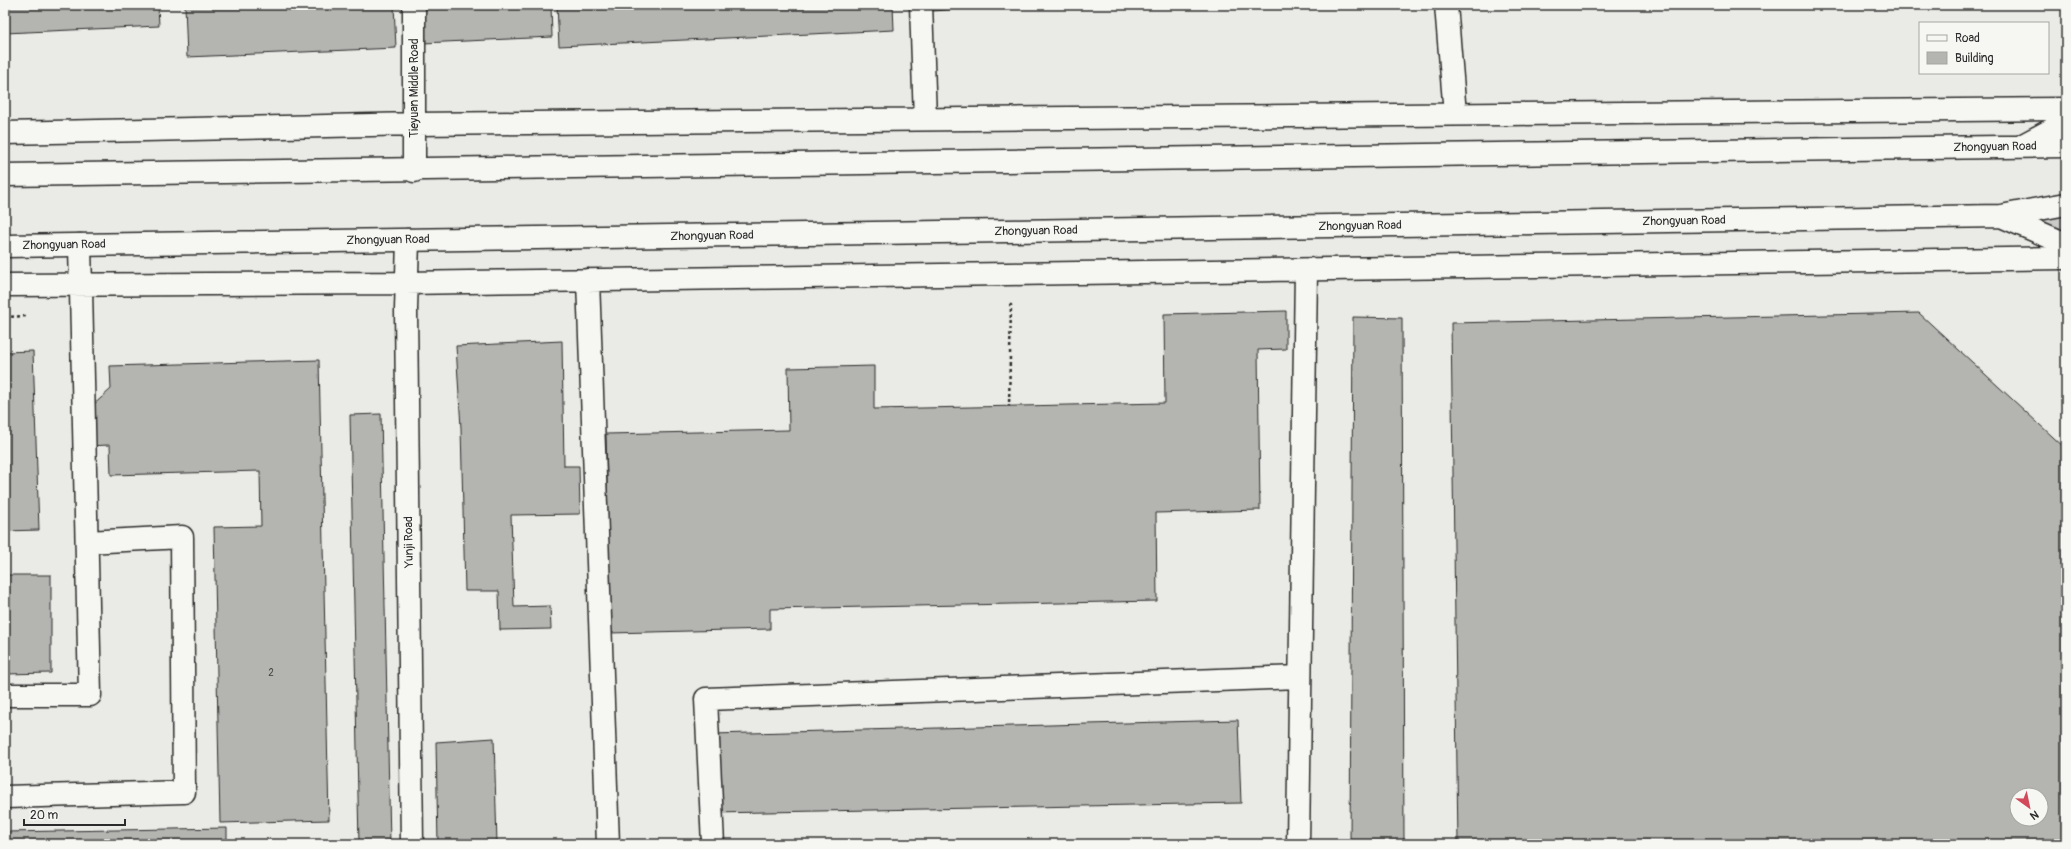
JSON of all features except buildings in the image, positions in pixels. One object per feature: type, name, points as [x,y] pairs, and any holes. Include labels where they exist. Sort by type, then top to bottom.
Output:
[{"type":"street","name":"Tieyuan Middle Road","points":[[414,5],[414,170]]},
{"type":"street","points":[[921,5],[925,119]]},
{"type":"street","points":[[1446,5],[1455,114]]},
{"type":"street","points":[[5,133],[415,124],[2066,109]]},
{"type":"street","points":[[2021,147],[2066,122]]},
{"type":"street","name":"Zhongyuan Road","points":[[5,175],[2066,146]]},
{"type":"street","name":"Zhongyuan Road","points":[[5,246],[2001,216],[2066,204]]},
{"type":"street","points":[[2001,216],[2066,244]]},
{"type":"street","name":"Yunji Road","points":[[408,240],[406,283],[412,844]]},
{"type":"street","points":[[5,695],[90,695],[80,245]]},
{"type":"street","points":[[5,285],[406,283],[2066,258]]},
{"type":"street","points":[[1298,844],[1306,270]]},
{"type":"street","points":[[588,280],[608,844]]},
{"type":"street","points":[[5,797],[184,792],[182,538],[87,542]]},
{"type":"street","points":[[713,844],[706,699],[1300,677]]},
{"type":"path","points":[[1003,305],[1011,304],[1010,406]]},
{"type":"path","points":[[5,317],[36,316]]},
{"type":"shaded area","points":[[2066,204],[2066,244],[2001,216]]}]
